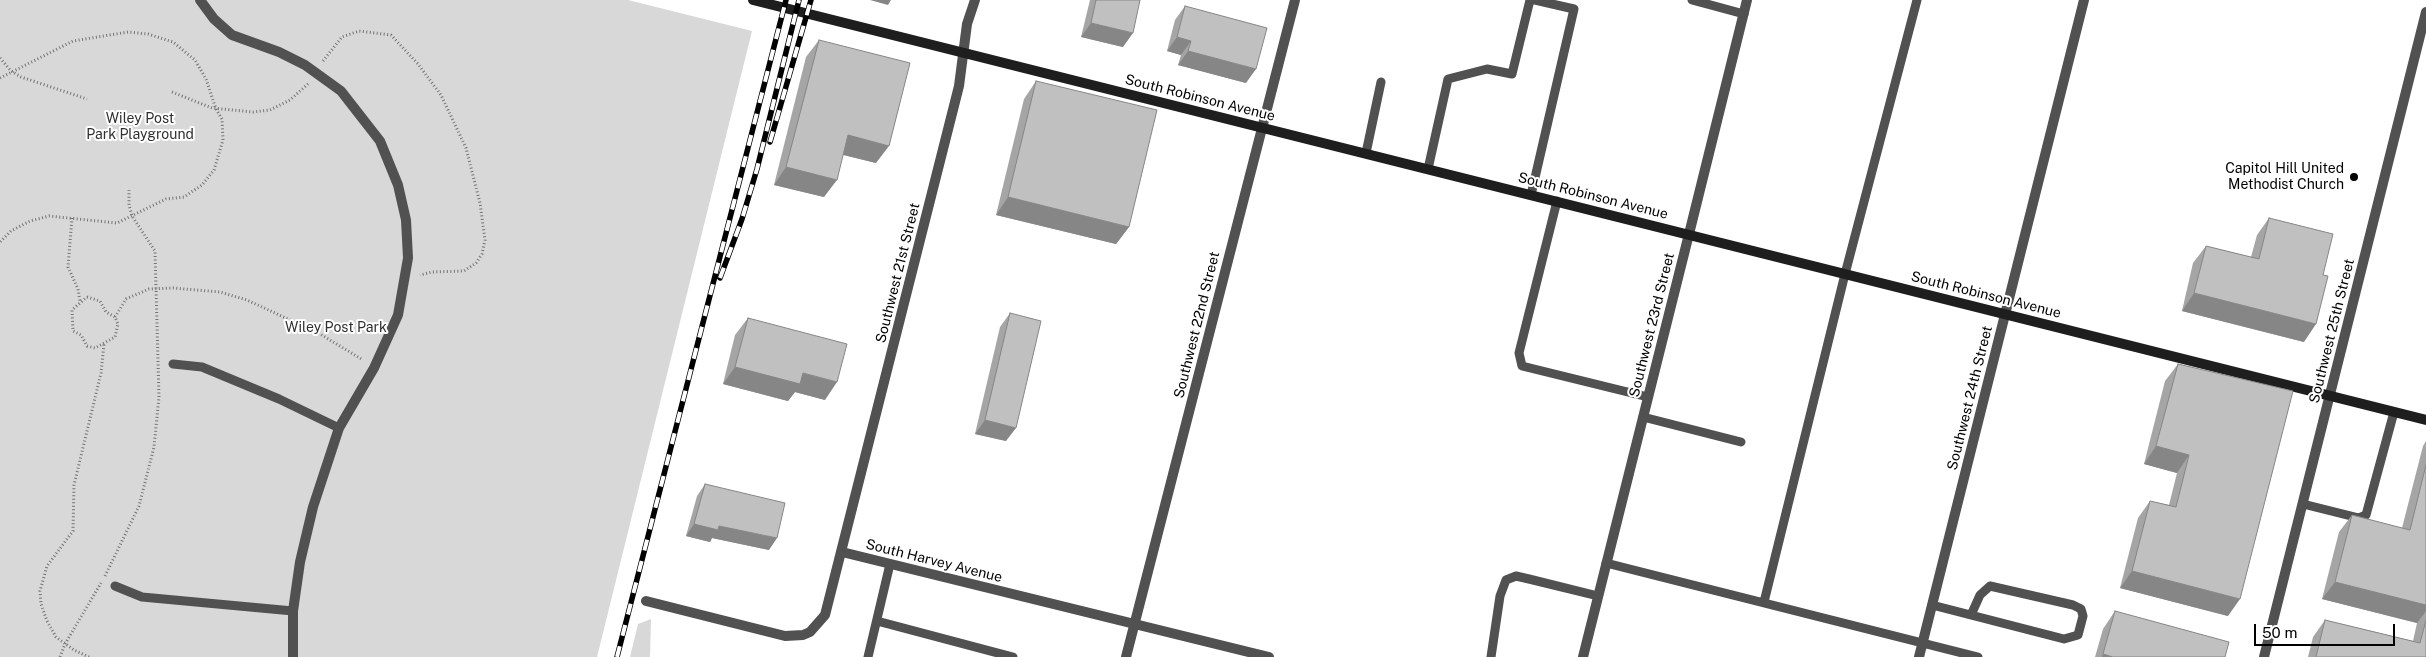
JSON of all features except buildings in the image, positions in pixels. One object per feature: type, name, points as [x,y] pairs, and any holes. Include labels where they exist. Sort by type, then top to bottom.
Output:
[{"type":"main road","name":"South Robinson Avenue","points":[[753,0],[2426,420]]},
{"type":"street","points":[[200,0],[214,20],[232,35],[279,52],[316,72],[341,91],[380,140],[398,185],[406,220],[408,258],[405,287],[398,315],[374,368],[339,428],[313,507],[300,562],[294,611],[293,657]]},
{"type":"street","name":"Southwest 21st Street","points":[[842,552],[959,86],[967,24],[975,0]]},
{"type":"street","name":"Southwest 22nd Street","points":[[1126,657],[1295,0]]},
{"type":"street","name":"Southwest 23rd Street","points":[[1583,657],[1747,0]]},
{"type":"street","name":"Southwest 24th Street","points":[[1919,657],[2084,0]]},
{"type":"street","name":"Southwest 25th Street","points":[[2264,657],[2426,12]]},
{"type":"street","points":[[646,601],[776,634],[803,635],[816,628],[825,615],[842,552]]},
{"type":"street","name":"South Harvey Avenue","points":[[842,552],[1269,657]]},
{"type":"lane","points":[[1428,169],[1448,79],[1487,69],[1512,74],[1530,0]]},
{"type":"lane","points":[[1531,195],[1574,9],[1535,0]]},
{"type":"lane","points":[[1692,0],[1744,14]]},
{"type":"lane","points":[[1764,602],[1845,274],[1917,0]]},
{"type":"lane","points":[[1366,153],[1381,82]]},
{"type":"lane","points":[[1556,201],[1519,353],[1522,366],[1648,397]]},
{"type":"lane","points":[[173,364],[202,367],[279,399],[339,428]]},
{"type":"lane","points":[[2303,504],[2359,518],[2366,515],[2394,412]]},
{"type":"lane","points":[[1643,417],[1741,442]]},
{"type":"lane","points":[[1606,563],[1978,657]]},
{"type":"lane","points":[[868,657],[890,564]]},
{"type":"lane","points":[[1491,657],[1500,596],[1506,580],[1516,576],[1598,596]]},
{"type":"lane","points":[[115,586],[142,597],[294,611]]},
{"type":"lane","points":[[1932,605],[2064,639],[2078,635],[2083,616],[2081,609],[2073,605],[1990,586],[1980,595],[1971,615]]},
{"type":"lane","points":[[877,622],[1002,652],[1013,657]]},
{"type":"path","points":[[172,92],[216,108],[253,112],[270,110],[290,100],[308,84],[342,37],[359,31],[391,35],[418,64],[441,95],[450,112],[466,148],[476,182],[485,240],[482,254],[476,263],[464,271],[432,272],[420,275],[418,278]]},
{"type":"path","points":[[0,78],[11,70],[73,42],[128,32],[148,34],[173,42],[195,60],[206,79],[216,108],[222,118],[223,140],[214,170],[202,185],[184,196],[166,199],[117,223],[49,216],[30,221],[10,231],[0,242]]},
{"type":"path","points":[[0,58],[11,70],[35,83],[87,99]]},
{"type":"path","points":[[60,657],[65,644],[120,549],[140,506],[154,447],[159,397],[155,251],[132,216],[129,205],[129,190]]},
{"type":"path","points":[[72,218],[68,267],[78,289],[80,302]]},
{"type":"path","points":[[115,318],[106,312],[100,300],[87,297],[73,307],[70,314],[73,319],[73,331],[81,335],[83,342],[91,348],[100,347],[114,337],[117,332],[115,318],[126,299],[135,294],[156,288],[204,290],[234,295],[320,334],[374,368]]},
{"type":"path","points":[[89,657],[56,637],[47,621],[41,604],[40,591],[47,566],[73,531],[74,485],[101,373],[104,344]]},
{"type":"green space","name":"Wiley Post Park","points":[[0,0],[628,0],[752,31],[597,657],[0,657]]},
{"type":"green space","points":[[651,619],[650,657],[630,657],[638,624]]},
{"type":"railway","points":[[617,657],[786,0]]},
{"type":"railway","points":[[720,278],[742,219],[757,169],[799,0]]},
{"type":"railway","points":[[770,142],[811,0]]},
{"type":"place","name":"Capitol Hill United Methodist Church","points":[[2354,177]]},
{"type":"park label","name":"Wiley Post Park Playground","points":[[140,128]]}]
